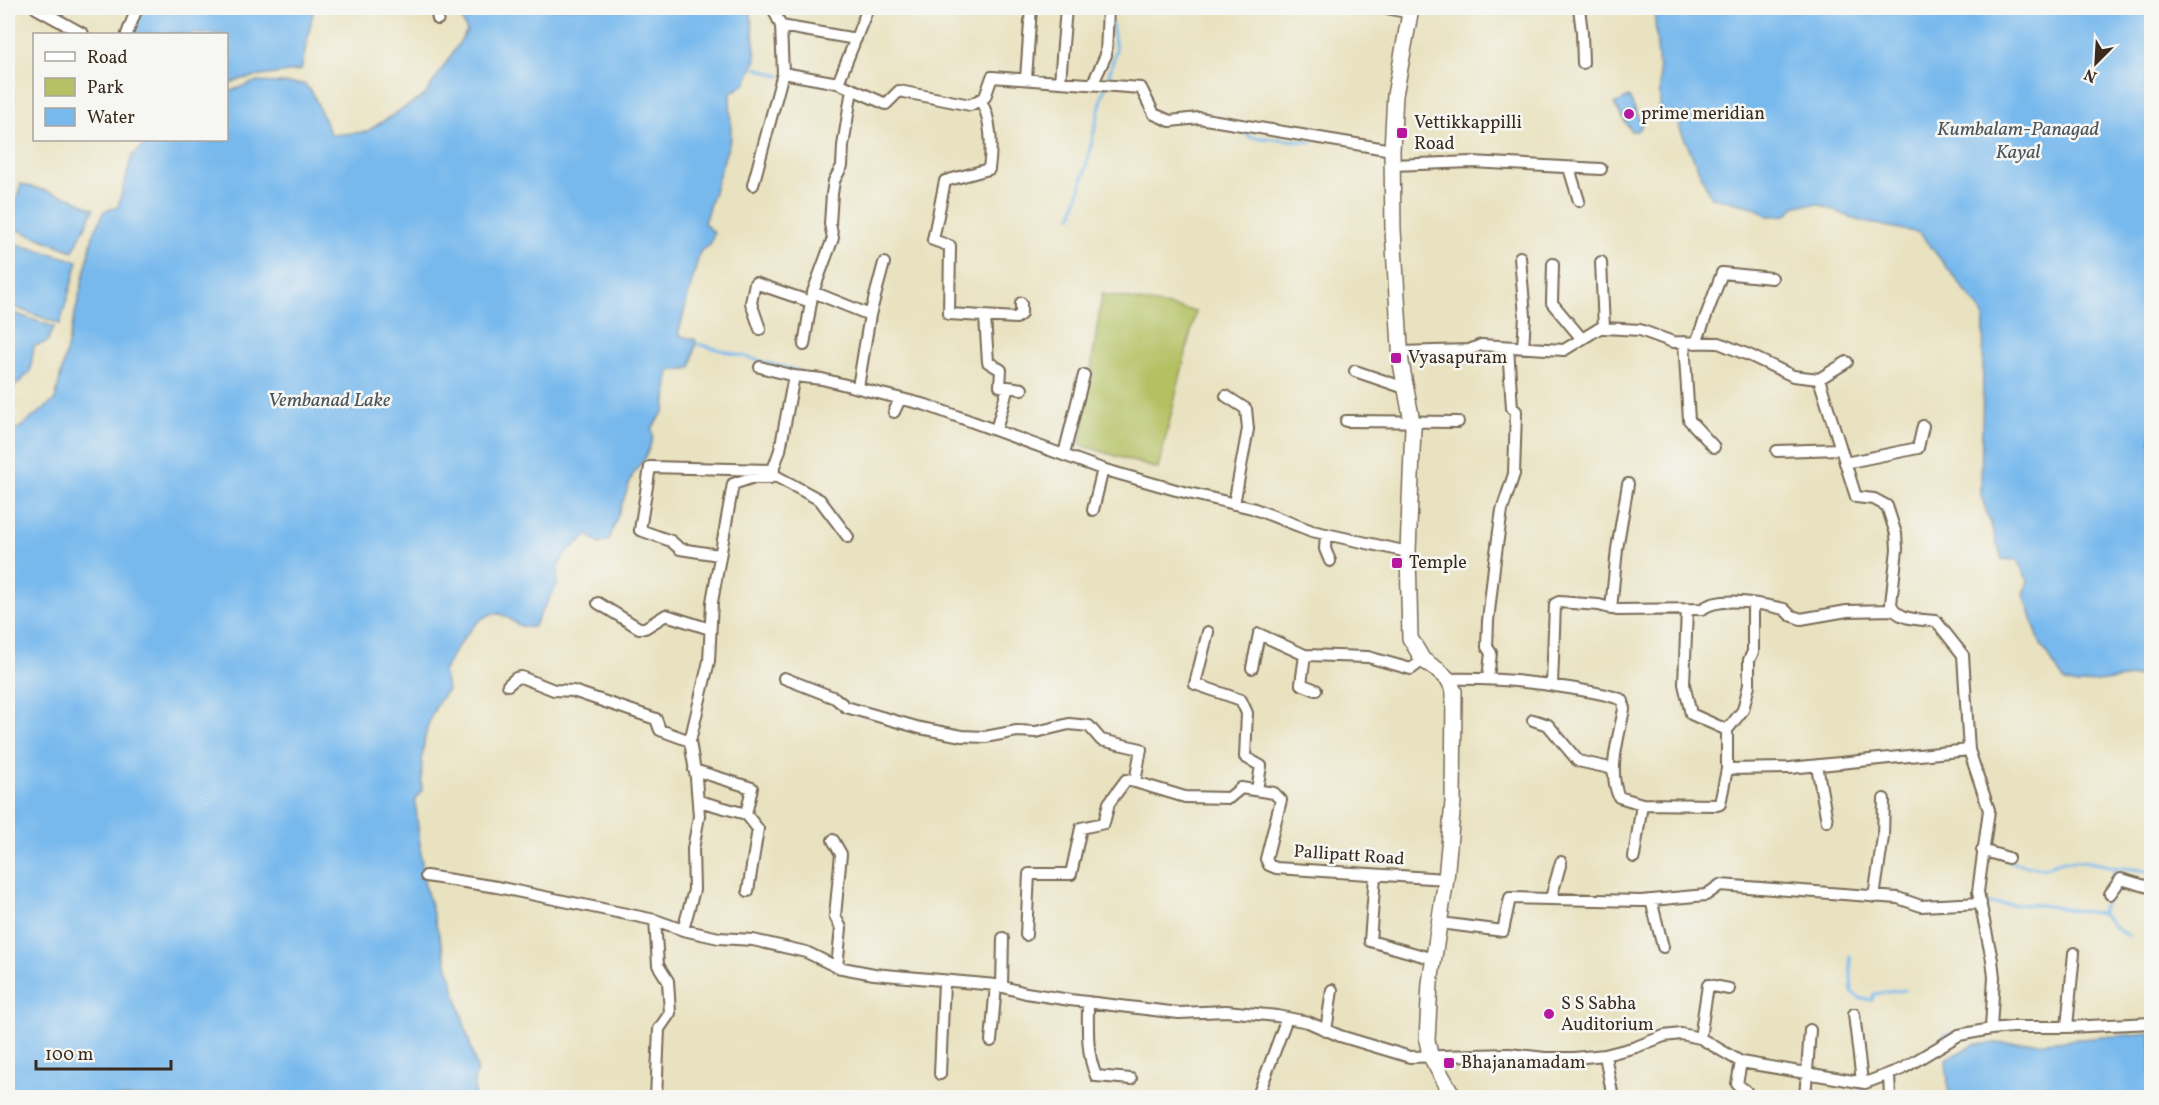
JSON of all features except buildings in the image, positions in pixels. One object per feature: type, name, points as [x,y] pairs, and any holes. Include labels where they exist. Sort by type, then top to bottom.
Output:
[{"type":"main road","points":[[1411,10],[1395,95],[1392,157],[1393,230],[1401,352],[1413,427],[1408,552],[1410,638],[1423,660],[1448,679],[1454,691],[1453,802],[1446,879],[1434,959],[1427,1040],[1430,1055],[1454,1098]]},
{"type":"street","points":[[36,8],[81,33]]},
{"type":"street","points":[[127,33],[137,8]]},
{"type":"street","points":[[753,185],[783,73],[781,26],[773,8]]},
{"type":"street","points":[[838,83],[868,8]]},
{"type":"street","points":[[1026,79],[1031,8]]},
{"type":"street","points":[[1060,82],[1066,8]]},
{"type":"street","points":[[1094,83],[1106,55],[1108,8]]},
{"type":"street","points":[[1386,8],[1411,10]]},
{"type":"street","points":[[1579,8],[1583,63]]},
{"type":"street","points":[[781,26],[856,39]]},
{"type":"street","points":[[783,73],[838,83],[886,104],[899,91],[970,105],[985,97],[993,77],[1141,88],[1154,114],[1170,121],[1199,118],[1392,157],[1601,169]]},
{"type":"street","points":[[804,345],[812,297],[833,238],[830,224],[833,188],[842,166],[852,89]]},
{"type":"street","points":[[980,100],[987,110],[991,157],[989,169],[945,181],[933,240],[950,246],[949,314],[1016,318],[1021,314],[1021,303]]},
{"type":"street","points":[[1569,168],[1579,201]]},
{"type":"street","points":[[1520,256],[1525,316],[1522,348]]},
{"type":"street","points":[[1600,262],[1604,328]]},
{"type":"street","points":[[858,387],[870,315],[884,263]]},
{"type":"street","points":[[1553,264],[1552,303],[1582,339]]},
{"type":"street","points":[[1714,447],[1689,420],[1690,343],[1722,273],[1772,278]]},
{"type":"street","points":[[760,329],[751,303],[755,283],[870,315]]},
{"type":"street","points":[[985,316],[988,362],[1001,370],[1000,386],[1022,389]]},
{"type":"street","points":[[1401,352],[1469,350],[1481,345],[1564,350],[1600,328],[1604,328],[1640,330],[1673,342],[1719,343],[1793,376],[1820,379],[1847,362]]},
{"type":"street","points":[[1488,678],[1491,653],[1487,647],[1494,567],[1502,510],[1514,474],[1516,411],[1512,408],[1508,347]]},
{"type":"street","points":[[760,367],[794,376],[858,387],[926,405],[1103,469],[1176,490],[1252,508],[1326,534],[1408,552]]},
{"type":"street","points":[[1354,371],[1405,388]]},
{"type":"street","points":[[1064,454],[1084,375]]},
{"type":"street","points":[[683,930],[694,890],[693,849],[699,816],[690,741],[709,662],[710,629],[719,555],[733,484],[750,478],[770,478],[780,450],[794,376]]},
{"type":"street","points":[[1820,379],[1856,497],[1874,499],[1887,506],[1896,534],[1897,549],[1891,604],[1893,610]]},
{"type":"street","points":[[996,430],[1008,387]]},
{"type":"street","points":[[1226,396],[1246,409],[1248,429],[1234,504]]},
{"type":"street","points":[[894,412],[900,399]]},
{"type":"street","points":[[1346,421],[1458,422]]},
{"type":"street","points":[[1845,463],[1918,448],[1923,426]]},
{"type":"street","points":[[1777,451],[1841,449]]},
{"type":"street","points":[[719,555],[680,549],[671,541],[640,530],[650,467],[773,472],[820,500],[848,537]]},
{"type":"street","points":[[1093,510],[1103,469]]},
{"type":"street","points":[[1611,609],[1617,549],[1628,484]]},
{"type":"street","points":[[1326,534],[1325,549],[1330,561]]},
{"type":"street","points":[[1552,685],[1556,604],[1559,602],[1599,605],[1617,610],[1702,609],[1709,603],[1736,601],[1785,609],[1790,615],[1801,619],[1847,611],[1893,610],[1909,618],[1936,621],[1963,655],[1969,750],[1989,810],[1978,892],[1991,951],[1994,977],[1991,1029]]},
{"type":"street","points":[[598,603],[639,628],[666,615],[710,629]]},
{"type":"street","points":[[1448,679],[1488,678],[1552,685],[1616,697],[1623,701],[1624,709],[1614,769],[1614,786],[1619,797],[1642,804],[1720,804],[1727,770],[1727,730],[1743,710],[1749,685],[1749,660],[1753,652],[1753,604]]},
{"type":"street","points":[[1687,609],[1684,684],[1691,714],[1727,730]]},
{"type":"street","points":[[1026,935],[1029,874],[1071,874],[1081,828],[1104,823],[1109,803],[1126,780],[1185,797],[1229,798],[1241,788],[1257,790],[1261,766],[1245,757],[1247,713],[1241,700],[1195,684],[1208,632]]},
{"type":"street","points":[[1252,668],[1259,634],[1305,655],[1368,657],[1411,669],[1423,660]]},
{"type":"street","points":[[1305,655],[1301,684],[1316,690]]},
{"type":"street","points":[[508,685],[521,677],[554,690],[573,691],[656,719],[660,730],[690,741]]},
{"type":"street","points":[[784,678],[835,698],[846,707],[920,728],[962,736],[985,736],[1017,731],[1036,732],[1069,724],[1089,726],[1101,740],[1141,749],[1135,782]]},
{"type":"street","points":[[1533,720],[1548,724],[1578,761],[1614,769]]},
{"type":"street","points":[[1727,770],[1817,766],[1969,750]]},
{"type":"street","points":[[1817,766],[1827,821]]},
{"type":"street","points":[[694,770],[752,788],[746,814]]},
{"type":"street","name":"Pallipatt Road","points":[[1257,790],[1274,792],[1281,800],[1266,859],[1269,865],[1276,868],[1375,876],[1446,879]]},
{"type":"street","points":[[1874,897],[1883,837],[1884,799]]},
{"type":"street","points":[[699,801],[746,814],[758,829],[748,891]]},
{"type":"street","points":[[1634,857],[1642,804]]},
{"type":"street","points":[[833,840],[841,854],[836,916],[841,928],[837,967]]},
{"type":"street","points":[[1982,850],[2008,858]]},
{"type":"street","points":[[1551,898],[1561,862]]},
{"type":"street","points":[[426,876],[497,887],[655,920],[683,930],[719,938],[753,940],[806,952],[837,967],[874,974],[999,986],[1037,995],[1179,1013],[1226,1011],[1287,1018],[1308,1022],[1380,1049],[1410,1057],[1509,1054],[1545,1058],[1605,1055],[1636,1047],[1664,1036],[1681,1034],[1700,1038],[1741,1062],[1865,1083],[1902,1069],[1959,1035],[1991,1029],[2067,1028],[2151,1023]]},
{"type":"street","points":[[1375,876],[1370,941],[1434,959]]},
{"type":"street","points":[[2110,894],[2121,879],[2151,888]]},
{"type":"street","points":[[1440,923],[1503,931],[1510,898],[1652,900],[1706,895],[1720,885],[1898,898],[1921,906],[1981,903]]},
{"type":"street","points":[[1652,900],[1663,947]]},
{"type":"street","points":[[655,920],[658,965],[668,981],[670,1013],[659,1029],[656,1098]]},
{"type":"street","points":[[992,1041],[1003,938]]},
{"type":"street","points":[[2067,1028],[2074,953]]},
{"type":"street","points":[[940,1074],[944,982]]},
{"type":"street","points":[[1700,1038],[1708,985],[1729,989]]},
{"type":"street","points":[[1326,1030],[1332,990]]},
{"type":"street","points":[[1088,1002],[1088,1044],[1091,1064],[1096,1076],[1131,1078]]},
{"type":"street","points":[[1854,1014],[1862,1082]]},
{"type":"street","points":[[1259,1093],[1287,1018]]},
{"type":"street","points":[[1805,1098],[1810,1030]]},
{"type":"street","points":[[1605,1055],[1613,1098]]},
{"type":"street","points":[[1741,1062],[1737,1084],[1746,1091]]},
{"type":"street","points":[[1889,1074],[1890,1098]]},
{"type":"green space","points":[[1102,294],[1196,311],[1158,469],[1080,445]]},
{"type":"water","points":[[141,8],[314,8],[301,70],[241,79],[228,85],[228,33],[133,33]]},
{"type":"water","name":"Vembanad Lake","points":[[457,8],[750,8],[756,59],[746,83],[730,94],[731,137],[704,223],[714,233],[710,245],[700,251],[678,335],[696,340],[691,368],[669,371],[665,410],[652,428],[653,438],[646,456],[632,476],[609,540],[599,544],[588,535],[568,551],[558,565],[557,585],[533,627],[518,625],[499,614],[491,614],[474,626],[452,655],[443,672],[448,690],[440,700],[428,724],[423,750],[422,790],[415,800],[424,882],[477,1069],[474,1082],[475,1097],[8,1097],[8,426],[18,429],[55,400],[93,236],[104,211],[118,207],[132,156],[149,141],[228,141],[228,92],[255,82],[304,84],[312,92],[331,135],[366,132],[425,95],[467,31]]},
{"type":"water","name":"Kumbalam-Panagad Kayal","points":[[1654,8],[2151,8],[2151,674],[2077,685],[2065,682],[2040,643],[2024,594],[2028,581],[2017,560],[2002,559],[1981,495],[1984,315],[1920,233],[1860,221],[1818,204],[1797,205],[1786,215],[1768,216],[1754,207],[1711,197],[1673,113],[1660,117],[1660,83]]},
{"type":"water","name":"prime meridian","points":[[1629,97],[1642,125],[1637,131],[1631,131],[1614,104]]},
{"type":"water","points":[[21,184],[72,198],[94,209],[73,251],[8,226]]},
{"type":"water","points":[[8,242],[78,261],[60,324],[8,305]]},
{"type":"water","points":[[8,311],[54,327],[47,342],[34,346],[30,372],[14,387],[8,400]]},
{"type":"water","points":[[2151,1033],[2151,1097],[1949,1097],[1946,1059],[1975,1044],[2044,1042]]},
{"type":"waterway","points":[[1107,82],[1116,50],[1112,24]]},
{"type":"waterway","points":[[756,68],[780,76]]},
{"type":"waterway","points":[[1071,217],[1105,88]]},
{"type":"waterway","points":[[1242,128],[1249,137],[1312,142]]},
{"type":"waterway","points":[[698,344],[801,372]]},
{"type":"waterway","points":[[2009,862],[2041,868],[2064,861],[2084,861],[2115,867]]},
{"type":"waterway","points":[[2128,935],[2119,931],[2101,914],[2115,867],[2152,871]]},
{"type":"waterway","points":[[1987,912],[1986,906],[1990,904],[2041,905],[2101,914]]},
{"type":"waterway","points":[[1850,956],[1852,993],[1862,999],[1872,1000],[1874,994],[1905,990]]},
{"type":"waterway","points":[[1939,1042],[1945,1035],[1954,1033]]},
{"type":"waterway","points":[[1860,1098],[1862,1086],[1864,1086]]},
{"type":"place","name":"prime meridian","points":[[1629,114]]},
{"type":"place","name":"Vettikkappilli Road","points":[[1402,133]]},
{"type":"place","name":"Vyasapuram","points":[[1396,358]]},
{"type":"place","name":"Temple","points":[[1397,563]]},
{"type":"place","name":"S S Sabha Auditorium","points":[[1549,1014]]},
{"type":"place","name":"Bhajanamadam","points":[[1449,1063]]}]
